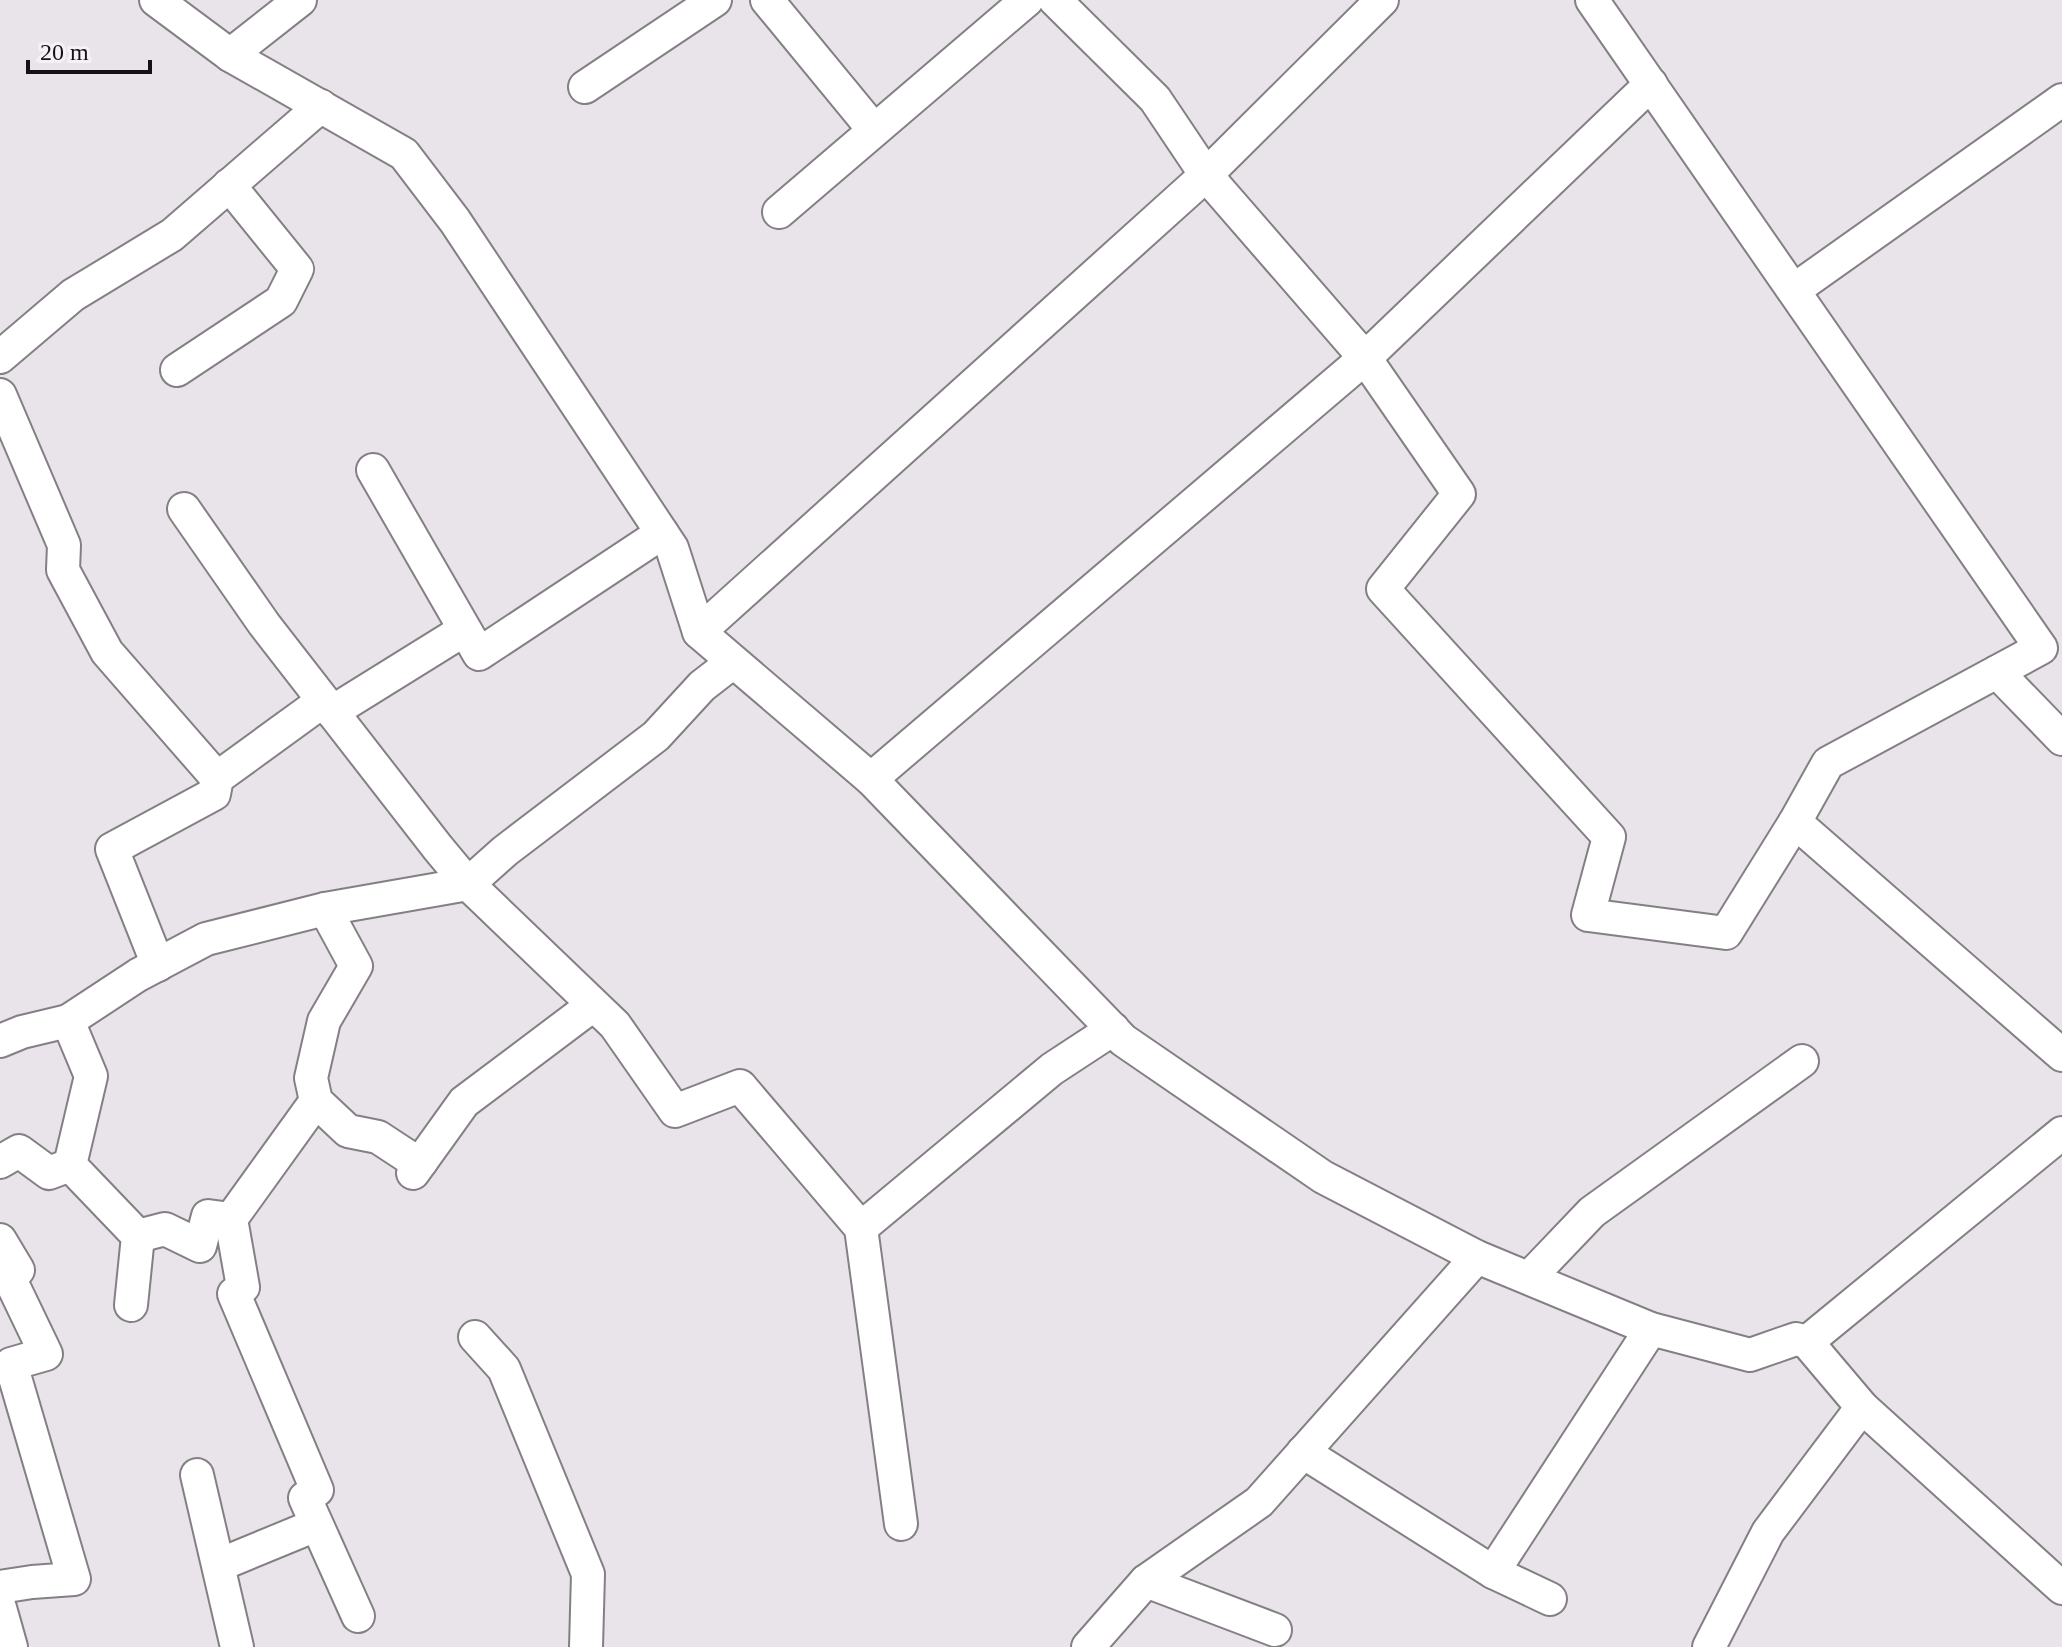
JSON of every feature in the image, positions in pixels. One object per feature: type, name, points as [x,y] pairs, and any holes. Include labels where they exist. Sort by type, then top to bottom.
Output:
[{"type":"street","points":[[156,0],[230,55],[404,154],[455,221],[672,548],[699,632],[871,779],[1113,1029],[1144,1054],[1323,1177],[1477,1257],[1651,1329],[1750,1355],[1796,1339],[1807,1342],[1862,1407],[2062,1588]]},
{"type":"street","points":[[230,55],[300,0]]},
{"type":"street","points":[[585,87],[715,0]]},
{"type":"street","points":[[767,0],[874,130]]},
{"type":"street","points":[[779,212],[1027,0]]},
{"type":"street","points":[[1055,0],[1155,99],[1206,175],[1365,358],[1459,494],[1383,589],[1609,837],[1588,915],[1726,933],[1828,763],[2051,641],[1794,290],[1592,0]]},
{"type":"street","points":[[699,632],[1206,175],[1382,0]]},
{"type":"street","points":[[871,779],[1365,358],[1651,84]]},
{"type":"street","points":[[1794,290],[2062,100]]},
{"type":"street","points":[[0,357],[73,295],[172,235],[321,106]]},
{"type":"street","points":[[177,370],[281,301],[297,269],[229,185]]},
{"type":"street","points":[[0,395],[64,545],[63,570],[107,652],[217,778]]},
{"type":"street","points":[[373,470],[479,654],[662,533]]},
{"type":"street","points":[[184,509],[264,624],[468,884],[615,1025],[675,1111],[740,1086],[861,1228],[901,1524]]},
{"type":"street","points":[[158,965],[112,849],[214,794],[217,778],[328,706],[464,630]]},
{"type":"street","points":[[0,1041],[22,1032],[68,1021],[206,939],[325,909],[468,884],[505,851],[656,736],[702,686],[733,662]]},
{"type":"street","points":[[1997,672],[2062,739]]},
{"type":"street","points":[[1795,822],[2062,1055]]},
{"type":"street","points":[[325,909],[356,966],[324,1021],[311,1078],[316,1101],[348,1131],[378,1137],[407,1156],[417,1168],[464,1102],[593,1005]]},
{"type":"street","points":[[68,1021],[91,1076],[70,1165]]},
{"type":"street","points":[[861,1228],[1052,1069],[1113,1029]]},
{"type":"street","points":[[1529,1278],[1592,1212],[1802,1061]]},
{"type":"street","points":[[316,1101],[231,1219],[243,1287],[234,1294],[317,1490],[305,1498],[358,1616]]},
{"type":"street","points":[[1807,1342],[2062,1133]]},
{"type":"street","points":[[0,1162],[19,1151],[49,1173],[70,1165]]},
{"type":"street","points":[[70,1165],[138,1236],[131,1305]]},
{"type":"street","points":[[138,1236],[165,1229],[200,1246],[208,1216],[231,1219]]},
{"type":"street","points":[[0,1240],[18,1270],[9,1277],[46,1354],[11,1364],[74,1579],[0,1587]]},
{"type":"street","points":[[1088,1647],[1146,1581],[1259,1502],[1477,1257]]},
{"type":"street","points":[[1493,1572],[1651,1329]]},
{"type":"street","points":[[475,1337],[504,1369],[588,1574],[586,1647]]},
{"type":"street","points":[[1709,1647],[1768,1532],[1862,1407]]},
{"type":"street","points":[[1303,1452],[1493,1572],[1550,1599]]},
{"type":"street","points":[[197,1475],[237,1647]]},
{"type":"street","points":[[219,1565],[316,1525]]},
{"type":"street","points":[[1146,1581],[1275,1630]]},
{"type":"street","points":[[0,1608],[11,1647]]}]
